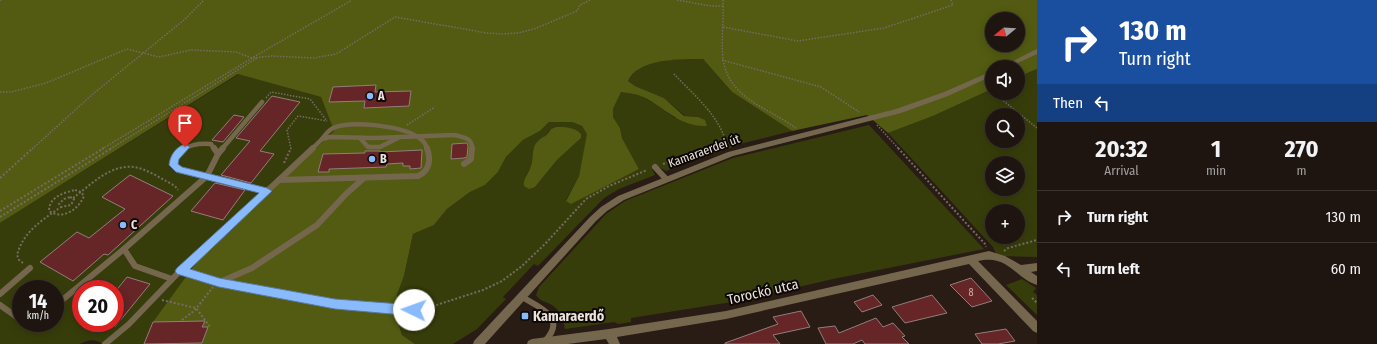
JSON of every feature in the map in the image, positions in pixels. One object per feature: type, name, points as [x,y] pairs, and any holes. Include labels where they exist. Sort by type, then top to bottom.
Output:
[{"type":"street","points":[[1018,60],[1037,51]]},
{"type":"street","name":"Kamaraerdei út","points":[[478,344],[604,209],[621,198],[740,151],[869,119],[922,103],[985,76]]},
{"type":"street","points":[[993,256],[1037,281]]},
{"type":"street","name":"Torockó utca","points":[[532,344],[608,334],[726,315],[993,256]]},
{"type":"street","points":[[971,260],[1037,328]]},
{"type":"street","points":[[1018,269],[1037,268]]},
{"type":"street","points":[[608,334],[615,344]]},
{"type":"lane","points":[[64,299],[124,249],[207,176],[218,154],[262,102]]},
{"type":"lane","points":[[105,344],[129,324],[180,271],[281,179],[333,128],[359,123],[372,123],[419,136],[426,144],[430,160],[429,170],[425,175],[418,176],[281,179]]},
{"type":"lane","points":[[322,139],[330,137],[360,138],[454,135],[465,137],[472,145],[471,159],[464,164]]},
{"type":"lane","points":[[360,138],[368,148],[380,147],[400,137]]},
{"type":"lane","points":[[218,154],[211,144],[195,144],[182,150],[174,158],[174,165],[179,170],[267,191]]},
{"type":"lane","points":[[655,167],[666,179]]},
{"type":"lane","points":[[218,282],[252,268],[317,225],[346,194],[364,178]]},
{"type":"lane","points":[[124,249],[135,266],[172,279]]},
{"type":"lane","points":[[0,294],[30,268]]},
{"type":"lane","points":[[180,271],[218,282],[335,304],[414,310]]},
{"type":"lane","points":[[522,297],[549,312],[553,322],[553,331],[551,336],[544,342]]},
{"type":"lane","points":[[0,305],[12,314]]},
{"type":"path","points":[[0,178],[94,94],[184,20],[204,0]]},
{"type":"path","points":[[0,211],[252,58],[352,0]]},
{"type":"path","points":[[0,92],[12,92],[46,83],[127,49],[159,57],[191,50],[206,50],[236,52],[252,58],[272,56],[314,58],[336,54],[395,17],[487,33],[518,33],[534,29],[577,11],[580,5],[590,0]]},
{"type":"path","points":[[677,0],[711,6],[724,6]]},
{"type":"path","points":[[723,0],[722,60],[732,85],[741,94],[793,125],[804,135]]},
{"type":"path","points":[[723,27],[798,41],[884,28],[953,5],[950,0]]},
{"type":"path","points":[[0,217],[258,57]]},
{"type":"path","points":[[722,60],[821,87],[869,119]]},
{"type":"path","points":[[414,310],[438,305],[482,290],[502,281],[522,266],[586,199],[609,186],[655,167],[715,146],[721,141],[724,136],[721,128],[674,74]]},
{"type":"path","points":[[262,102],[271,92],[310,99],[333,128]]},
{"type":"path","points":[[1003,100],[1037,128]]},
{"type":"path","points":[[397,130],[435,107]]},
{"type":"path","points":[[281,179],[282,168],[291,148],[287,130],[298,116],[327,121]]},
{"type":"path","points":[[884,131],[906,159],[985,244],[993,256],[1008,248],[1037,240]]},
{"type":"path","points":[[60,207],[59,204],[62,200],[73,198],[110,172],[131,166],[137,167],[175,186],[182,198]]},
{"type":"path","points":[[51,214],[48,209],[49,206],[57,197],[70,191],[81,192]]},
{"type":"path","points":[[51,214],[63,215],[76,209],[82,202],[84,196],[81,192]]},
{"type":"path","points":[[57,197],[62,200]]},
{"type":"path","points":[[30,268],[19,260],[17,255],[21,242],[34,226],[60,207],[71,205],[74,202],[73,198]]},
{"type":"path","points":[[71,205],[76,209]]},
{"type":"path","points":[[182,320],[196,308],[218,282]]},
{"type":"path","points":[[1032,298],[1037,303]]},
{"type":"path","points":[[153,299],[178,303],[196,308],[211,328]]},
{"type":"green space","points":[[0,0],[1037,0],[1037,69],[1025,74],[1025,60],[985,60],[985,92],[933,116],[888,133],[867,115],[792,131],[732,92],[703,59],[662,61],[641,68],[633,73],[628,81],[635,86],[664,98],[684,116],[698,117],[705,120],[707,126],[688,123],[673,116],[643,97],[621,92],[613,109],[613,117],[620,128],[622,138],[639,169],[571,204],[566,201],[579,176],[587,134],[582,126],[572,122],[549,122],[540,131],[523,140],[506,157],[498,172],[485,185],[470,192],[447,209],[434,225],[413,234],[404,276],[397,295],[397,319],[402,335],[415,344],[144,344],[153,322],[199,259],[334,131],[321,97],[238,74],[0,223]]},
{"type":"green space","points":[[677,59],[703,59],[732,92],[792,131],[744,143],[666,171],[659,167],[652,169],[655,175],[619,189],[604,198],[538,266],[534,264],[503,297],[506,299],[477,329],[453,344],[415,344],[402,335],[397,319],[397,295],[404,276],[413,234],[434,225],[447,209],[470,192],[485,185],[498,172],[506,157],[523,140],[540,131],[549,122],[572,122],[582,126],[588,134],[579,176],[566,200],[639,169],[622,138],[620,128],[613,117],[613,109],[621,91],[641,96],[675,118],[698,117],[685,116],[664,98],[635,86],[628,81],[632,75],[643,67],[657,62]],"holes":[[[556,127],[569,128],[581,138],[557,160],[535,187],[526,176],[532,165],[538,141],[546,136],[551,129]]]},
{"type":"green space","points":[[1037,69],[1037,257],[997,256],[990,244],[1025,244],[1025,204],[985,204],[985,238],[888,133],[933,116],[985,92],[985,100],[1025,100],[1025,74]]},
{"type":"green space","points":[[239,74],[321,97],[334,131],[303,160],[153,322],[144,344],[102,344],[91,340],[80,344],[0,344],[0,223]]},
{"type":"green space","points":[[869,125],[984,249],[833,279],[738,301],[631,318],[631,322],[618,324],[614,322],[565,329],[559,311],[550,304],[541,300],[536,295],[539,287],[606,214],[625,201],[733,158]]},
{"type":"green space","points":[[556,127],[566,127],[576,130],[581,134],[581,138],[557,160],[535,187],[529,189],[524,186],[524,183],[531,166],[534,146],[538,141],[546,136],[551,129]]},
{"type":"green space","points":[[1022,279],[1036,288],[1033,292],[1037,295],[1037,315],[1006,285]]},
{"type":"building","name":"A","points":[[376,85],[375,92],[411,91],[409,106],[364,108],[365,101],[329,102],[333,87]]},
{"type":"building","points":[[272,96],[300,102],[260,151],[274,154],[251,183],[221,175],[250,141],[236,138]]},
{"type":"building","points":[[234,115],[244,117],[223,142],[212,140]]},
{"type":"building","points":[[467,143],[467,157],[451,159],[452,144]]},
{"type":"building","points":[[422,150],[421,168],[410,169],[410,166],[403,166],[403,163],[387,164],[386,167],[329,169],[329,172],[318,172],[323,154],[365,153],[365,151],[380,152]]},
{"type":"building","name":"C","points":[[130,175],[173,196],[108,255],[104,254],[74,280],[72,280],[40,262],[77,232],[89,238],[125,209],[102,197]]},
{"type":"building","points":[[215,183],[245,190],[223,220],[191,211]]},
{"type":"building","points":[[127,277],[150,284],[124,316],[124,281]]},
{"type":"building","points":[[971,278],[992,301],[972,307],[950,285]]},
{"type":"building","points":[[873,295],[882,305],[862,312],[854,302]]},
{"type":"building","points":[[932,295],[947,313],[905,323],[892,307]]},
{"type":"building","points":[[801,311],[810,327],[773,335],[780,344],[725,344],[778,324],[773,317]]},
{"type":"building","points":[[876,318],[883,327],[893,323],[905,336],[902,337],[909,344],[865,344],[862,340],[853,344],[826,344],[818,328],[835,326],[839,333]]},
{"type":"building","points":[[205,321],[202,327],[208,327],[202,343],[144,344],[153,322]]},
{"type":"building","points":[[1006,329],[1015,341],[998,344],[982,344],[975,334]]},
{"type":"place","name":"A","points":[[370,96]]},
{"type":"place","name":"B","points":[[372,159]]},
{"type":"place","name":"C","points":[[123,225]]},
{"type":"place","name":"Kamaraerdő","points":[[525,316]]},
{"type":"route","points":[[185,147],[178,152],[174,158],[174,165],[179,170],[267,191],[180,271],[219,282],[335,304],[414,310]]}]
